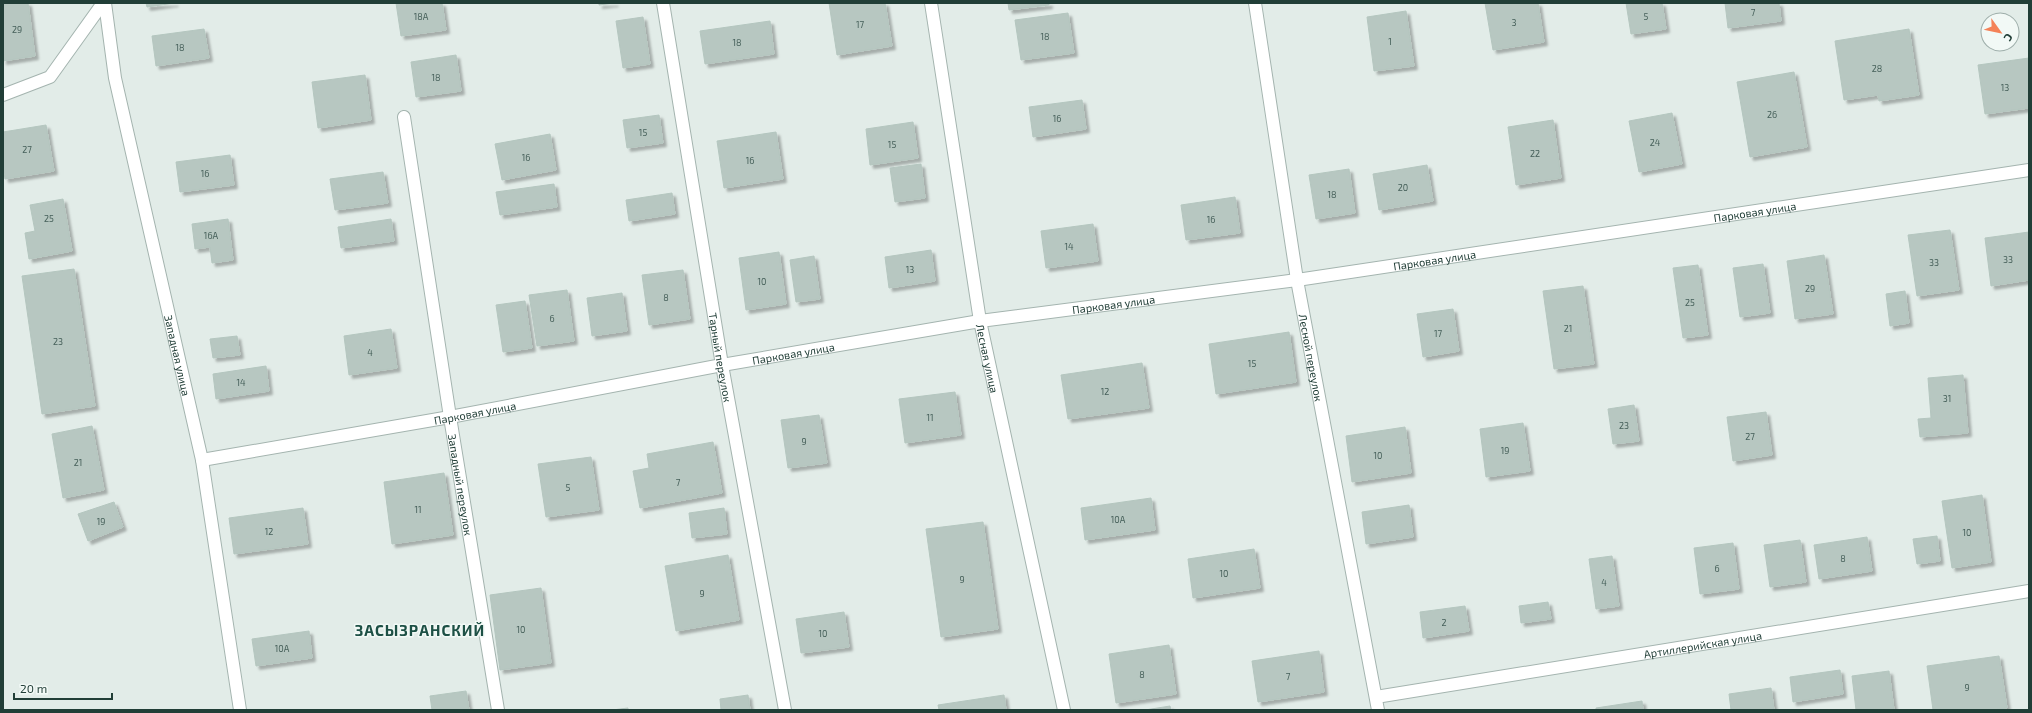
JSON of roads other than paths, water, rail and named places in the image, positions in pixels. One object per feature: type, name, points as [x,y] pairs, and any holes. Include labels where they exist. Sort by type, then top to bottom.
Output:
[{"type":"street","points":[[3,95],[50,78],[104,3]]},
{"type":"street","name":"Западная улица","points":[[104,3],[115,78],[202,460],[240,710]]},
{"type":"street","name":"Тарный переулок","points":[[663,3],[722,365],[785,710]]},
{"type":"street","name":"Лесная улица","points":[[931,3],[980,321],[1064,710]]},
{"type":"street","name":"Лесной переулок","points":[[1254,3],[1297,280],[1378,710]]},
{"type":"street","name":"Западный переулок","points":[[404,117],[450,417],[498,710]]},
{"type":"street","name":"Парковая улица","points":[[202,460],[450,417],[722,365],[980,321],[1297,280],[2029,170]]},
{"type":"street","name":"Артиллерийская улица","points":[[1376,697],[2029,591]]},
{"type":"district","name":"ЗАСЫЗРАНСКИЙ","points":[[420,630]]}]
